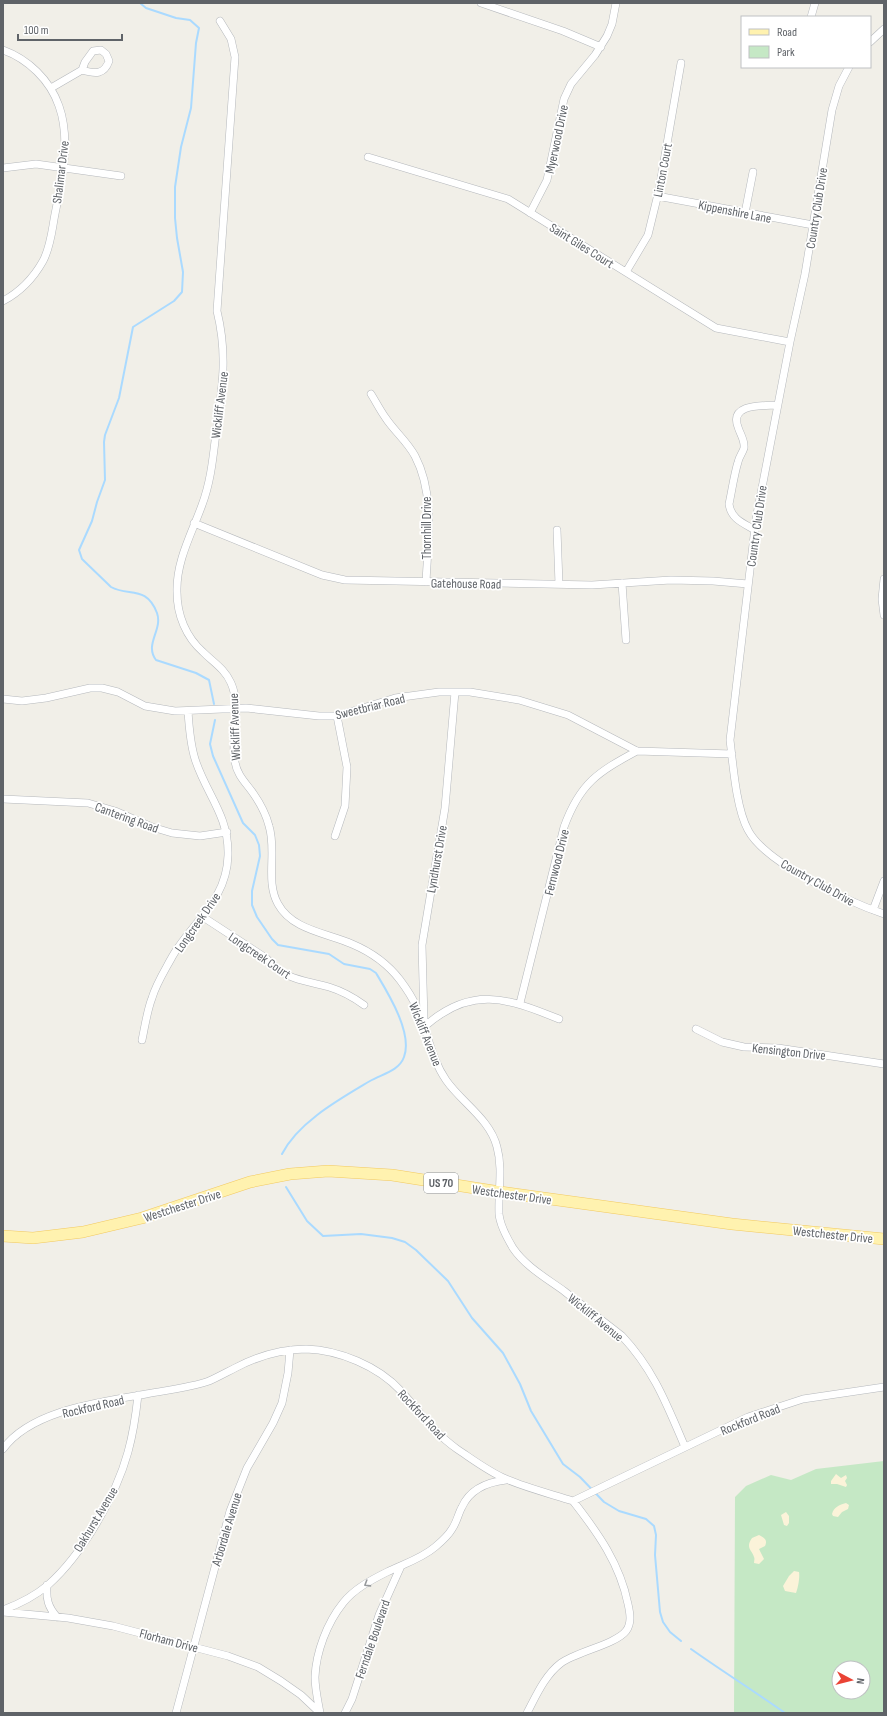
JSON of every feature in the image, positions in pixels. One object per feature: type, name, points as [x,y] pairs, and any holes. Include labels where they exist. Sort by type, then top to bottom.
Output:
[{"type":"main road","name":"Westchester Drive","points":[[3,1236],[33,1238],[83,1232],[142,1218],[250,1182],[290,1174],[328,1171],[392,1175],[500,1192],[732,1224],[884,1239]]},
{"type":"street","points":[[482,3],[563,31],[601,47]]},
{"type":"street","name":"Myerwood Drive","points":[[530,213],[547,180],[564,99],[571,84],[601,47],[612,24],[616,3]]},
{"type":"street","points":[[811,16],[815,3]]},
{"type":"street","name":"Wickliff Avenue","points":[[220,21],[231,39],[235,57],[217,312],[224,345],[223,377],[211,477],[178,571],[177,592],[179,612],[186,630],[196,645],[218,664],[228,677],[234,692],[236,709],[234,752],[235,764],[241,778],[260,804],[270,826],[272,838],[272,887],[279,907],[287,917],[297,924],[349,943],[378,958],[400,980],[416,1005],[433,1056],[444,1077],[457,1096],[486,1126],[497,1146],[501,1178],[499,1216],[506,1236],[514,1249],[528,1265],[622,1336],[634,1349],[647,1366],[661,1392],[685,1447]]},
{"type":"street","points":[[871,41],[884,29]]},
{"type":"street","name":"Shalimar Drive","points":[[3,50],[26,62],[40,74],[51,88],[59,105],[64,125],[65,143],[63,168],[50,240],[44,260],[36,273],[25,285],[3,301]]},
{"type":"street","name":"Linton Court","points":[[626,272],[648,235],[657,196],[681,63]]},
{"type":"street","name":"Country Club Drive","points":[[848,68],[839,86],[832,110],[805,274],[777,405],[755,530],[730,740],[742,816],[748,830],[757,842],[788,867],[808,879],[860,905],[884,914]]},
{"type":"street","points":[[51,88],[82,70]]},
{"type":"street","name":"Saint Giles Court","points":[[368,157],[508,199],[716,328],[790,342]]},
{"type":"street","points":[[3,168],[36,164],[121,176]]},
{"type":"street","points":[[745,212],[753,172]]},
{"type":"street","name":"Kippenshire Lane","points":[[657,196],[813,225]]},
{"type":"street","name":"Thornhill Drive","points":[[371,394],[385,418],[404,440],[414,455],[424,480],[429,517],[426,582]]},
{"type":"street","points":[[755,530],[734,517],[730,511],[729,504],[738,460],[744,448],[744,441],[736,420],[737,416],[742,410],[749,406],[777,405]]},
{"type":"street","name":"Gatehouse Road","points":[[194,523],[322,575],[345,580],[592,585],[671,580],[748,584]]},
{"type":"street","points":[[558,530],[559,584]]},
{"type":"street","points":[[884,580],[882,599],[884,615]]},
{"type":"street","points":[[622,583],[626,640]]},
{"type":"street","name":"Sweetbriar Road","points":[[3,699],[22,701],[46,698],[90,688],[102,688],[118,692],[145,706],[175,711],[246,708],[319,716],[337,716],[395,698],[420,694],[470,692],[543,706],[568,715],[637,751],[732,754]]},
{"type":"street","name":"Lyndhurst Drive","points":[[424,1027],[422,945],[445,808],[455,692]]},
{"type":"street","name":"Longcreek Drive","points":[[142,1040],[152,997],[172,956],[203,917],[216,897],[225,876],[228,857],[226,832],[220,810],[203,780],[194,758],[188,711]]},
{"type":"street","points":[[334,836],[345,806],[347,767],[337,716]]},
{"type":"street","name":"Fernwood Drive","points":[[520,1003],[564,827],[571,808],[580,793],[591,780],[608,766],[637,751]]},
{"type":"street","name":"Cantering Road","points":[[3,799],[88,803],[115,811],[152,827],[172,833],[200,836],[226,832]]},
{"type":"street","points":[[873,910],[884,882]]},
{"type":"street","name":"Longcreek Court","points":[[203,917],[266,958],[274,967],[288,977],[330,987],[347,994],[364,1005]]},
{"type":"street","points":[[424,1027],[444,1011],[468,1002],[492,999],[520,1003],[559,1019]]},
{"type":"street","name":"Kensington Drive","points":[[696,1029],[722,1042],[744,1047],[778,1048],[884,1064]]},
{"type":"street","name":"Rockford Road","points":[[3,1450],[19,1432],[31,1425],[64,1412],[138,1395],[197,1385],[212,1380],[249,1360],[275,1352],[290,1350],[316,1350],[337,1354],[376,1371],[400,1389],[434,1430],[455,1448],[506,1480],[573,1501],[748,1417],[804,1399],[884,1387]]},
{"type":"street","name":"Arbordale Avenue","points":[[176,1713],[230,1511],[247,1468],[257,1448],[273,1423],[282,1403],[288,1373],[290,1350]]},
{"type":"street","name":"Oakhurst Avenue","points":[[3,1611],[28,1598],[47,1585],[59,1574],[84,1543],[116,1486],[128,1452],[136,1416],[138,1395]]},
{"type":"street","name":"Ferndale Boulevard","points":[[320,1713],[316,1689],[316,1667],[324,1639],[343,1603],[357,1590],[388,1571],[414,1561],[434,1548],[452,1531],[458,1520],[462,1506],[471,1494],[493,1481],[506,1480]]},
{"type":"street","points":[[527,1713],[546,1680],[560,1664],[568,1658],[621,1635],[629,1626],[630,1617],[627,1600],[614,1561],[596,1529],[573,1501]]},
{"type":"street","name":"Ferndale Boulevard","points":[[345,1713],[352,1699],[379,1615],[402,1566]]},
{"type":"street","points":[[47,1585],[46,1595],[48,1604],[57,1617]]},
{"type":"street","name":"Florham Drive","points":[[3,1611],[57,1617],[113,1626],[228,1656],[258,1667],[301,1695],[320,1713]]},
{"type":"green space","points":[[884,1461],[884,1713],[734,1713],[735,1497],[746,1486],[771,1475],[791,1480],[816,1469]]},
{"type":"sand","points":[[836,1474],[841,1478],[846,1475],[846,1487],[831,1484],[831,1481]]},
{"type":"sand","points":[[846,1503],[849,1505],[848,1509],[842,1512],[838,1517],[833,1516],[832,1514],[835,1508]]},
{"type":"sand","points":[[786,1512],[789,1516],[789,1523],[787,1526],[784,1525],[781,1515]]},
{"type":"sand","points":[[759,1535],[765,1539],[766,1542],[765,1546],[759,1549],[764,1559],[759,1564],[754,1563],[754,1558],[749,1544],[752,1538]]},
{"type":"sand","points":[[794,1571],[799,1572],[799,1582],[796,1593],[785,1591],[783,1586]]},
{"type":"waterway","points":[[140,3],[146,8],[176,18],[190,20],[199,28],[196,43],[191,108],[181,147],[175,187],[175,218],[183,272],[182,292],[174,301],[133,327],[119,398],[105,435],[105,480],[92,521],[79,550],[82,559],[111,587],[142,595],[153,604],[158,619],[158,625],[152,648],[156,660],[196,673],[209,680],[214,704]]},
{"type":"waterway","points":[[215,720],[210,744],[213,756],[243,823],[255,835],[259,845],[260,856],[252,891],[252,905],[257,917],[278,945],[329,954],[344,964],[370,969],[376,973],[393,1002],[405,1037],[406,1047],[404,1057],[398,1066],[390,1072],[358,1088],[321,1112],[298,1132],[289,1142],[282,1154]]},
{"type":"waterway","points":[[286,1187],[307,1221],[323,1236],[361,1234],[392,1238],[405,1242],[416,1250],[448,1281],[472,1318],[503,1353],[520,1384],[531,1411],[563,1464],[580,1477],[604,1502],[619,1511],[646,1519],[654,1526],[656,1535],[655,1555],[660,1612],[663,1622],[670,1632],[681,1641]]},
{"type":"waterway","points":[[691,1649],[785,1713]]}]
